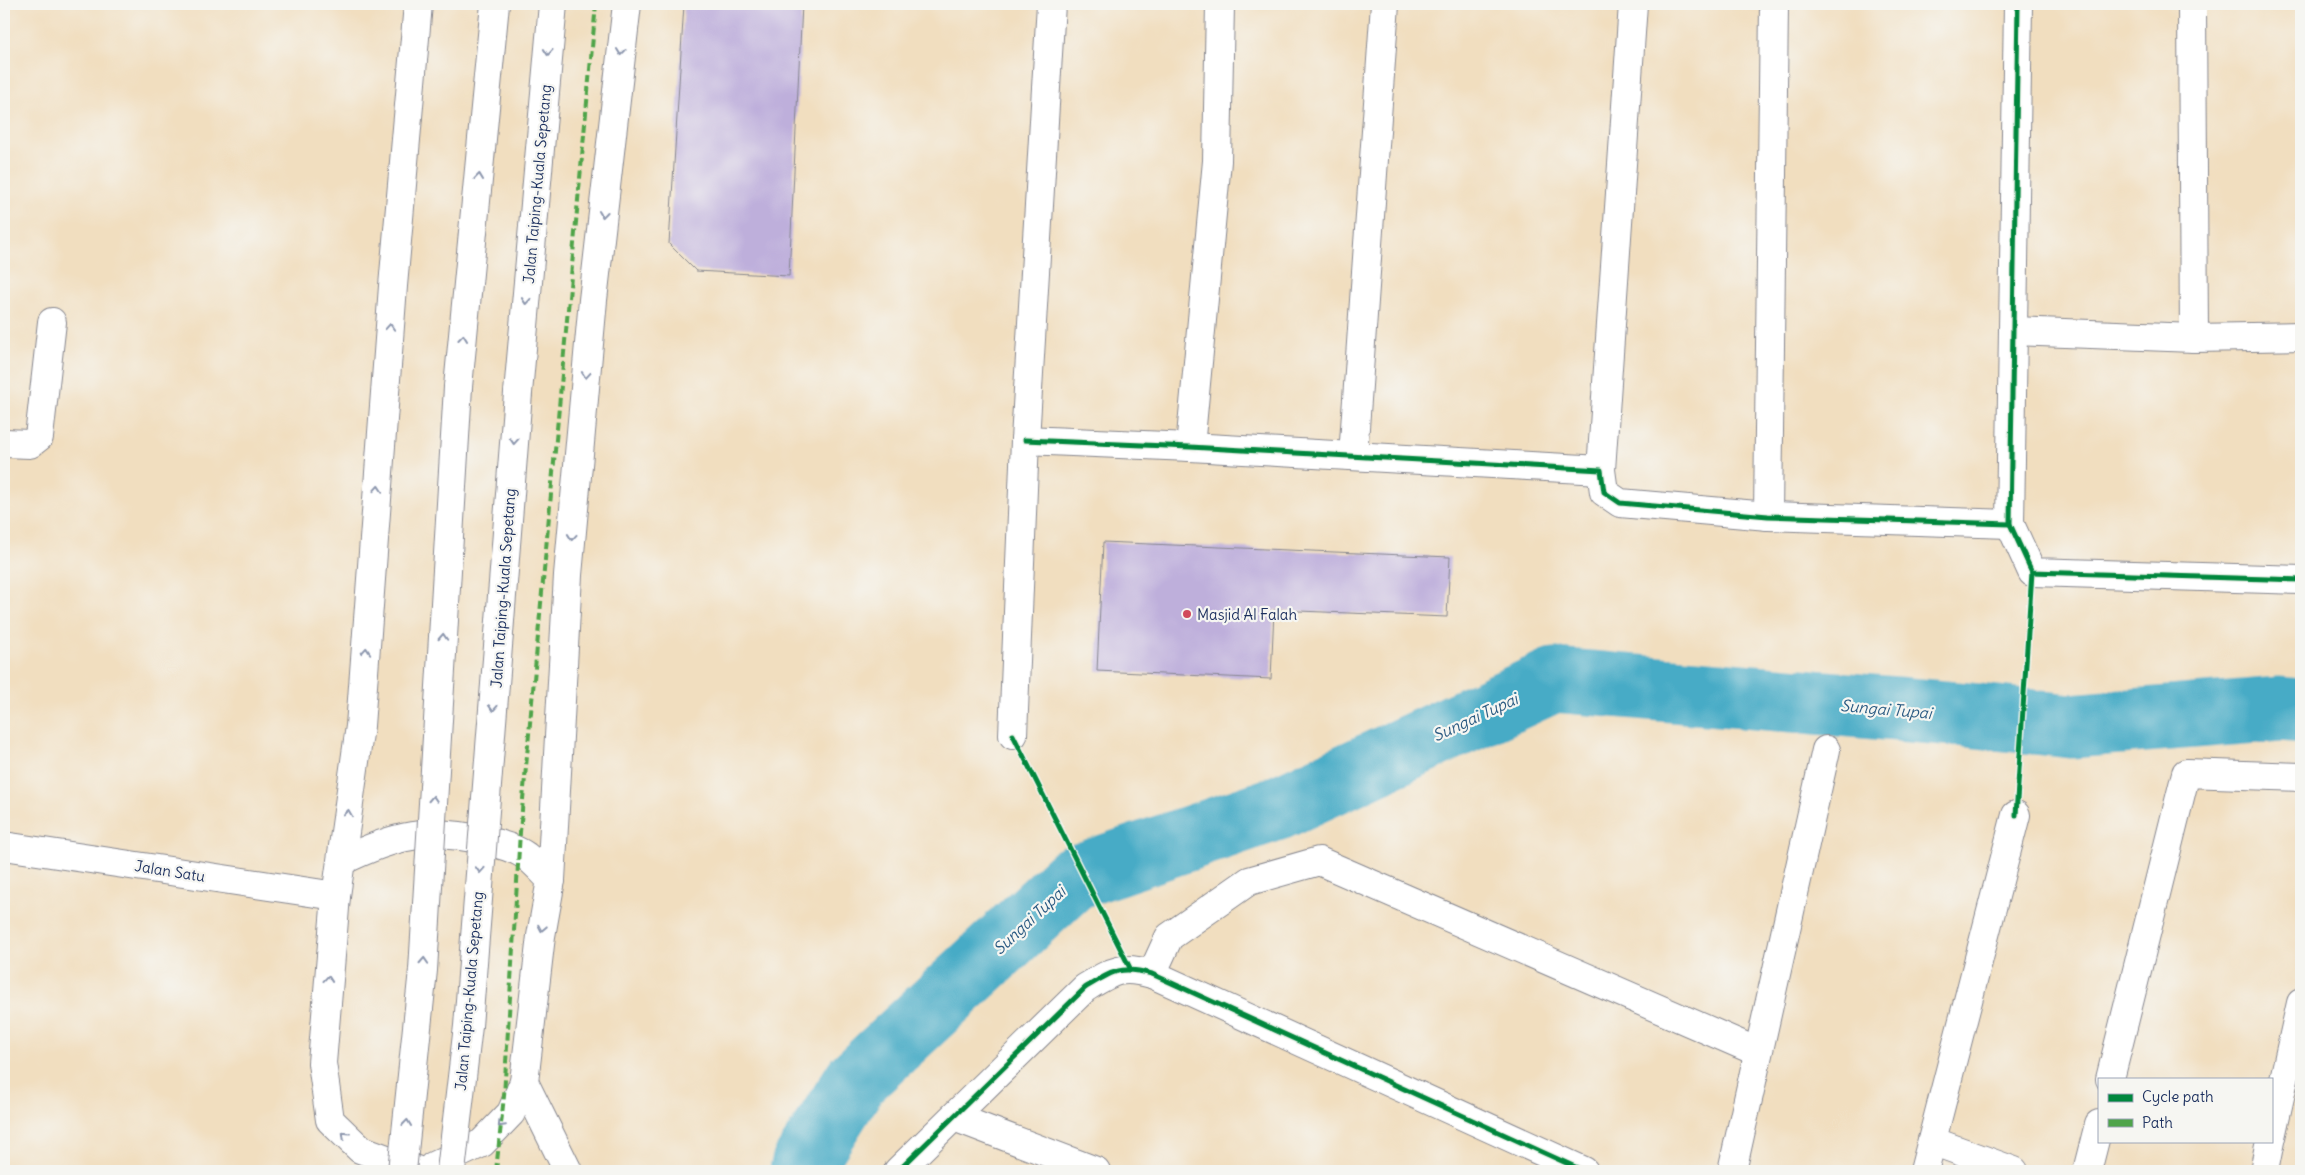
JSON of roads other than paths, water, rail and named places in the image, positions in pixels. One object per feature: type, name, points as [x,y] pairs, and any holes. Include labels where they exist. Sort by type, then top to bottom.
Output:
[{"type":"street","points":[[418,4],[394,276],[360,726],[336,896],[322,1062],[330,1120],[360,1149],[421,1171],[482,1143],[511,1114],[524,1082],[541,936],[551,880],[568,575],[593,300],[627,4]]},
{"type":"street","points":[[402,1171],[423,970],[458,387],[495,4]]},
{"type":"street","name":"Jalan Taiping-Kuala Sepetang","points":[[452,1171],[468,1026],[518,393],[553,4]]},
{"type":"street","points":[[1013,735],[1025,440],[1051,4]]},
{"type":"street","points":[[1190,447],[1217,161],[1220,4]]},
{"type":"street","points":[[1353,456],[1385,4]]},
{"type":"street","points":[[1633,4],[1601,470],[1604,492],[1620,503],[1768,516],[2010,524]]},
{"type":"street","points":[[1768,516],[1774,4]]},
{"type":"street","points":[[2018,4],[2010,524],[2032,572],[2301,580]]},
{"type":"street","points":[[2192,4],[2194,338]]},
{"type":"street","points":[[4,443],[30,444],[39,437],[52,322]]},
{"type":"street","points":[[2013,331],[2194,338],[2301,336]]},
{"type":"street","points":[[1025,440],[1190,447],[1601,470]]},
{"type":"street","points":[[1732,1171],[1826,750]]},
{"type":"street","points":[[2110,1078],[2186,773],[2301,777]]},
{"type":"street","points":[[1924,1171],[2016,815]]},
{"type":"street","points":[[342,861],[374,846],[415,834],[457,834],[512,849],[525,856],[551,880]]},
{"type":"street","name":"Jalan Satu","points":[[4,846],[336,896]]},
{"type":"street","points":[[1152,974],[1169,937],[1249,881],[1319,861],[1758,1052]]},
{"type":"street","points":[[898,1171],[1085,988],[1108,974],[1130,968],[1152,974],[1584,1171]]},
{"type":"street","points":[[2272,1133],[2301,1003]]},
{"type":"street","points":[[524,1082],[568,1171]]},
{"type":"street","points":[[954,1117],[1096,1171]]},
{"type":"street","points":[[2087,1171],[2098,1128]]},
{"type":"street","points":[[1932,1142],[2014,1171]]},
{"type":"street","points":[[2264,1171],[2270,1142]]},
{"type":"waterway","name":"Sungai Tupai","points":[[802,1171],[804,1163],[856,1080],[1073,878],[1278,808],[1554,680],[1968,715],[2071,726],[2280,709],[2301,711]]},
{"type":"place","name":"Masjid Al Falah","points":[[1187,614]]}]
